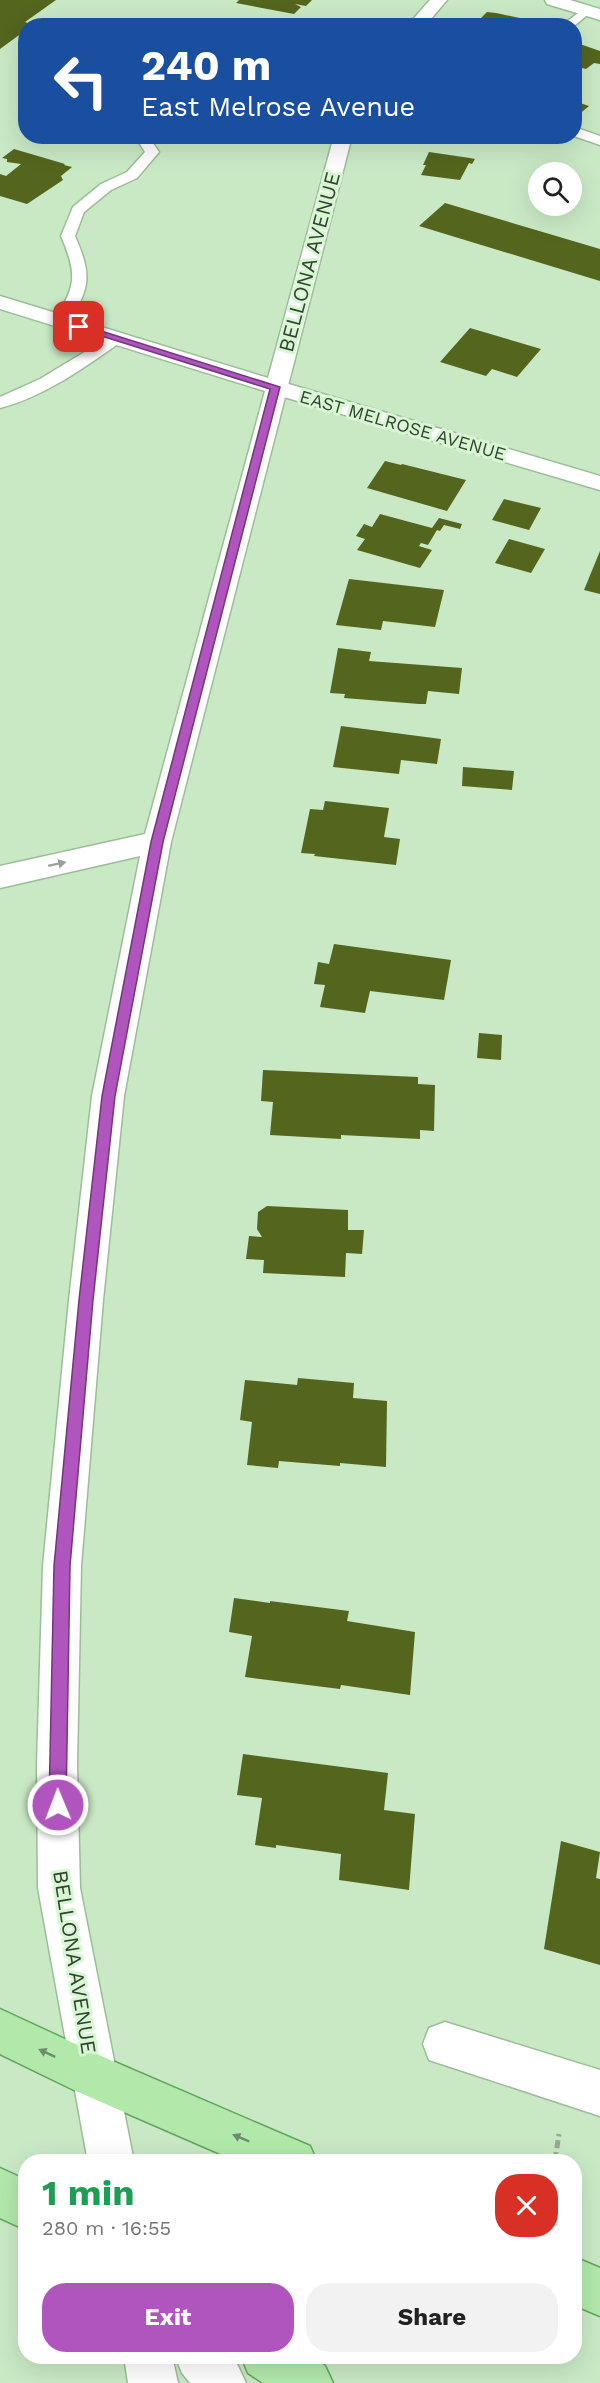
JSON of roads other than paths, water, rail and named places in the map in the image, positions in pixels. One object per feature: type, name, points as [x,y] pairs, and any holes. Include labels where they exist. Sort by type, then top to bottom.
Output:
[{"type":"main road","points":[[0,2031],[94,2076],[275,2154]]},
{"type":"main road","points":[[0,2191],[18,2202]]},
{"type":"main road","points":[[582,2284],[600,2292]]},
{"type":"main road","points":[[278,2364],[308,2383]]},
{"type":"street","points":[[422,18],[439,0]]},
{"type":"street","points":[[553,0],[593,13]]},
{"type":"street","name":"BELLONA AVENUE","points":[[109,2154],[59,1888],[57,1764],[62,1566],[86,1300],[108,1096],[157,842],[275,387],[342,144]]},
{"type":"street","name":"EAST MELROSE AVENUE","points":[[0,302],[275,387],[600,483]]},
{"type":"street","points":[[0,877],[157,842]]},
{"type":"street","points":[[445,2044],[600,2094]]},
{"type":"street","points":[[149,2364],[153,2383]]},
{"type":"street","points":[[206,2364],[221,2383]]},
{"type":"lane","points":[[582,134],[600,141]]},
{"type":"lane","points":[[61,321],[78,299],[82,265],[68,236],[78,210],[105,187],[132,175],[152,152],[146,144]]},
{"type":"lane","points":[[0,403],[23,394],[74,367],[116,338]]}]
